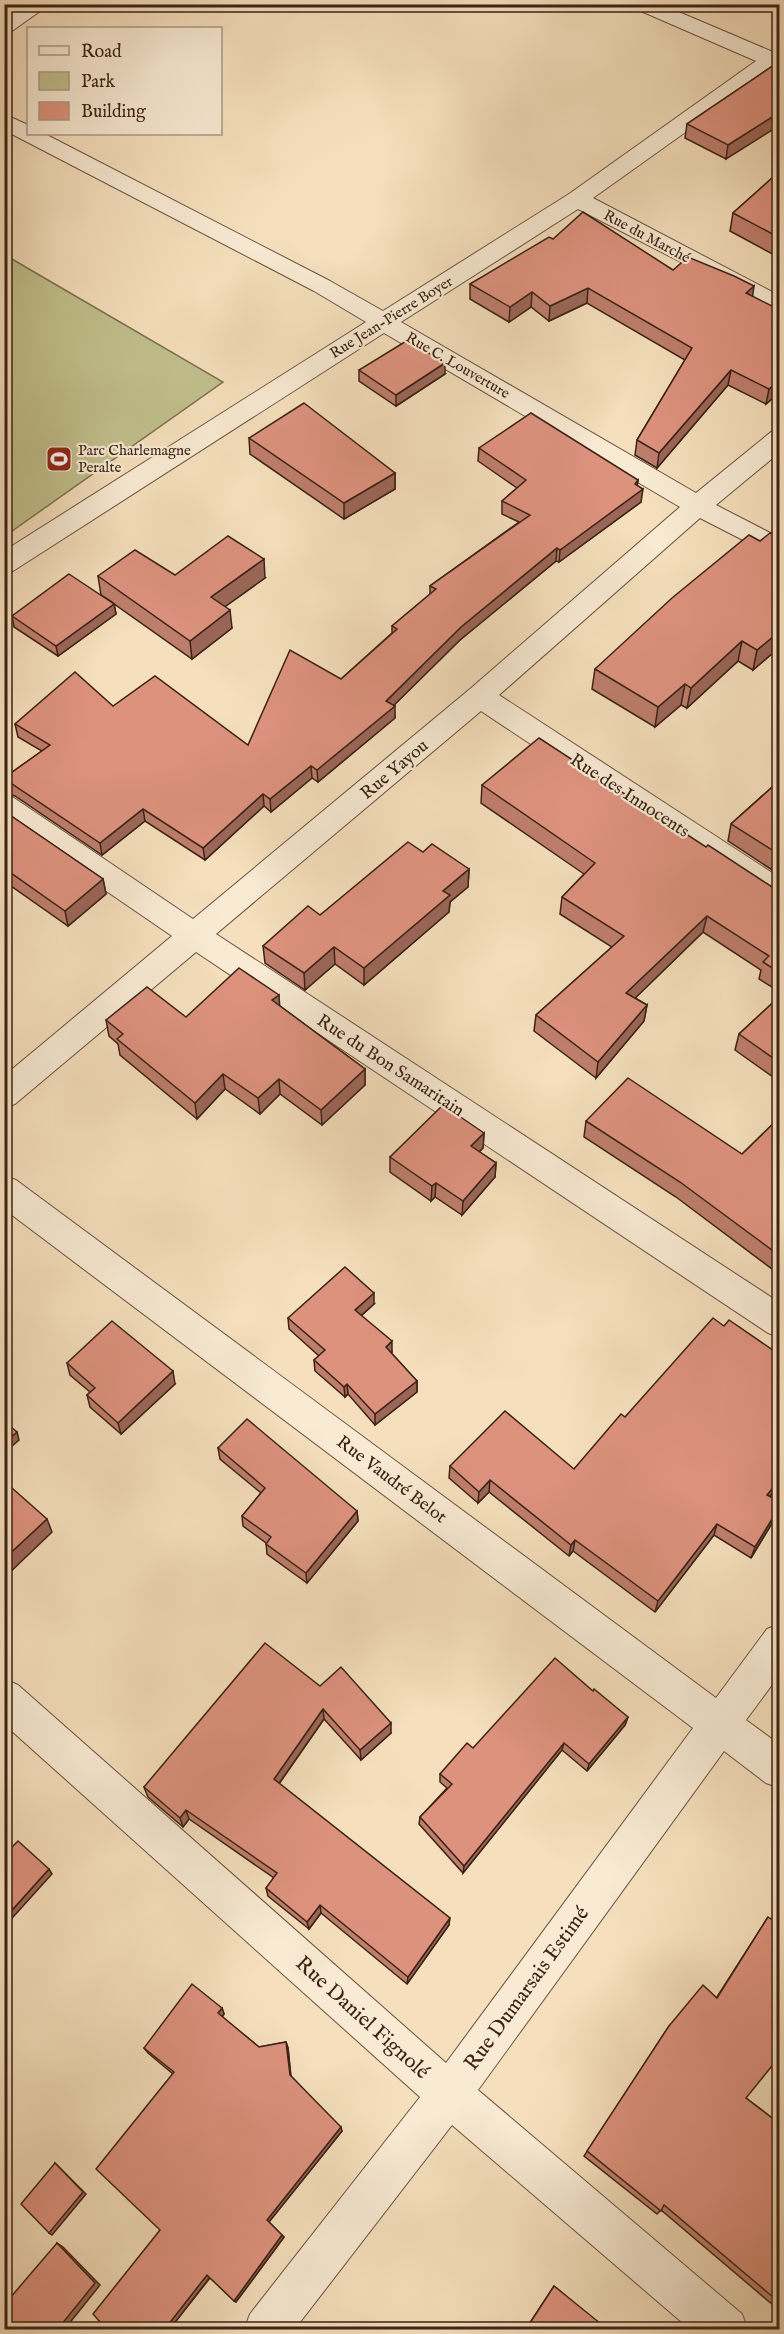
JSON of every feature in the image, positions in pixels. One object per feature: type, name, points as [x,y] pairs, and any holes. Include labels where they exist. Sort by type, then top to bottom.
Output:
[{"type":"street","points":[[4,26],[40,4]]},
{"type":"street","points":[[640,4],[776,62]]},
{"type":"street","name":"Rue Jean-Pierre Boyer","points":[[4,564],[577,199],[776,62]]},
{"type":"street","name":"Rue C. Louverture","points":[[4,122],[27,134]]},
{"type":"street","name":"Rue C. Louverture","points":[[29,135],[384,321],[698,506],[780,550]]},
{"type":"street","name":"Rue du Marché","points":[[577,199],[780,306]]},
{"type":"street","name":"Rue Yayou","points":[[4,1095],[480,696],[698,506],[780,438]]},
{"type":"street","name":"Rue des Innocents","points":[[480,696],[780,894]]},
{"type":"street","name":"Rue du Bon Samaritain","points":[[4,806],[195,936],[780,1322]]},
{"type":"street","name":"Rue Vaudré Belot","points":[[4,1190],[780,1769]]},
{"type":"street","name":"Rue Dumarsais Estimé","points":[[266,2330],[449,2094],[718,1723],[780,1642]]},
{"type":"street","name":"Rue Daniel Fignolé","points":[[4,1698],[449,2094],[726,2330]]},
{"type":"green space","name":"Parc Charlemagne Peralte","points":[[5,255],[223,382],[5,536]]},
{"type":"building","points":[[780,61],[780,112],[728,145],[687,124]]},
{"type":"building","points":[[780,171],[780,238],[733,213]]},
{"type":"building","points":[[583,212],[673,270],[688,257],[754,286],[746,293],[780,310],[780,380],[769,389],[731,370],[659,453],[637,440],[692,348],[588,288],[550,306],[532,292],[510,307],[470,284],[549,237],[553,239]]},
{"type":"building","points":[[408,340],[445,363],[396,395],[359,370]]},
{"type":"building","points":[[304,403],[395,473],[344,503],[249,438]]},
{"type":"building","points":[[531,413],[638,480],[635,484],[643,489],[560,550],[557,548],[461,627],[386,701],[395,706],[317,770],[311,766],[270,799],[263,794],[203,848],[143,809],[100,843],[12,784],[4,782],[4,778],[50,745],[15,724],[75,672],[113,706],[155,676],[248,745],[290,650],[341,679],[397,629],[392,626],[436,589],[430,586],[530,515],[502,501],[526,480],[479,448]]},
{"type":"building","points":[[770,533],[780,537],[780,631],[757,650],[742,641],[691,688],[685,684],[658,707],[595,669],[672,598],[749,535],[760,541]]},
{"type":"building","points":[[228,536],[264,559],[211,597],[230,610],[190,641],[98,576],[135,550],[175,575]]},
{"type":"building","points":[[69,574],[114,604],[56,646],[12,616]]},
{"type":"building","points":[[539,738],[706,847],[708,845],[780,890],[780,973],[763,962],[769,956],[707,916],[626,993],[647,1005],[598,1062],[536,1015],[624,936],[562,897],[595,863],[482,785]]},
{"type":"building","points":[[780,780],[780,855],[731,824]]},
{"type":"building","points":[[4,811],[103,879],[65,911],[4,868]]},
{"type":"building","points":[[408,842],[423,852],[432,844],[469,869],[443,891],[450,895],[364,968],[334,947],[304,973],[263,946],[308,906],[320,915]]},
{"type":"building","points":[[239,968],[279,995],[272,1000],[365,1069],[321,1110],[279,1079],[258,1098],[223,1074],[195,1103],[117,1039],[123,1034],[106,1020],[147,987],[186,1017]]},
{"type":"building","points":[[780,996],[780,1063],[739,1034]]},
{"type":"building","points":[[628,1078],[742,1154],[780,1117],[780,1256],[680,1182],[586,1121]]},
{"type":"building","points":[[443,1105],[484,1133],[471,1146],[496,1163],[463,1201],[436,1183],[432,1186],[390,1157]]},
{"type":"building","points":[[345,1267],[374,1293],[355,1310],[392,1341],[386,1347],[417,1381],[375,1414],[347,1384],[344,1387],[314,1360],[325,1350],[288,1318]]},
{"type":"building","points":[[713,1318],[724,1326],[729,1320],[780,1355],[780,1479],[767,1495],[780,1502],[780,1506],[755,1547],[717,1524],[658,1601],[575,1540],[571,1545],[490,1480],[479,1492],[450,1466],[505,1411],[574,1469],[621,1414],[625,1417]]},
{"type":"building","points":[[112,1321],[173,1371],[118,1423],[87,1395],[95,1388],[67,1363]]},
{"type":"building","points":[[247,1419],[357,1511],[306,1573],[266,1544],[271,1537],[242,1516],[265,1488],[218,1448]]},
{"type":"building","points":[[4,1421],[17,1432],[4,1443]]},
{"type":"building","points":[[12,1488],[47,1519],[4,1559],[4,1494]]},
{"type":"building","points":[[265,1643],[320,1686],[341,1667],[391,1723],[360,1750],[323,1709],[274,1779],[450,1918],[408,1977],[320,1905],[307,1922],[266,1888],[277,1873],[186,1810],[180,1818],[144,1787]]},
{"type":"building","points":[[555,1658],[628,1717],[589,1764],[564,1743],[464,1866],[420,1817],[452,1784],[440,1774],[467,1743],[473,1748]]},
{"type":"building","points":[[18,1841],[49,1869],[4,1919],[4,1855]]},
{"type":"building","points":[[768,1917],[780,1925],[780,2056],[746,2098],[780,2124],[780,2303],[664,2205],[661,2211],[587,2151],[669,2026],[703,1985],[717,1998]]},
{"type":"building","points":[[192,1984],[222,2008],[218,2013],[259,2047],[286,2042],[290,2075],[341,2127],[267,2220],[282,2235],[234,2301],[207,2275],[164,2330],[107,2330],[93,2314],[160,2230],[96,2169],[174,2072],[144,2048]]},
{"type":"building","points":[[55,2163],[83,2192],[49,2233],[21,2204]]},
{"type":"building","points":[[57,2243],[95,2283],[57,2330],[17,2330],[4,2316],[4,2305]]},
{"type":"building","points":[[554,2286],[606,2330],[533,2330],[535,2327],[530,2323]]},
{"type":"place","name":"Parc Charlemagne Peralte","points":[[59,459]]}]
